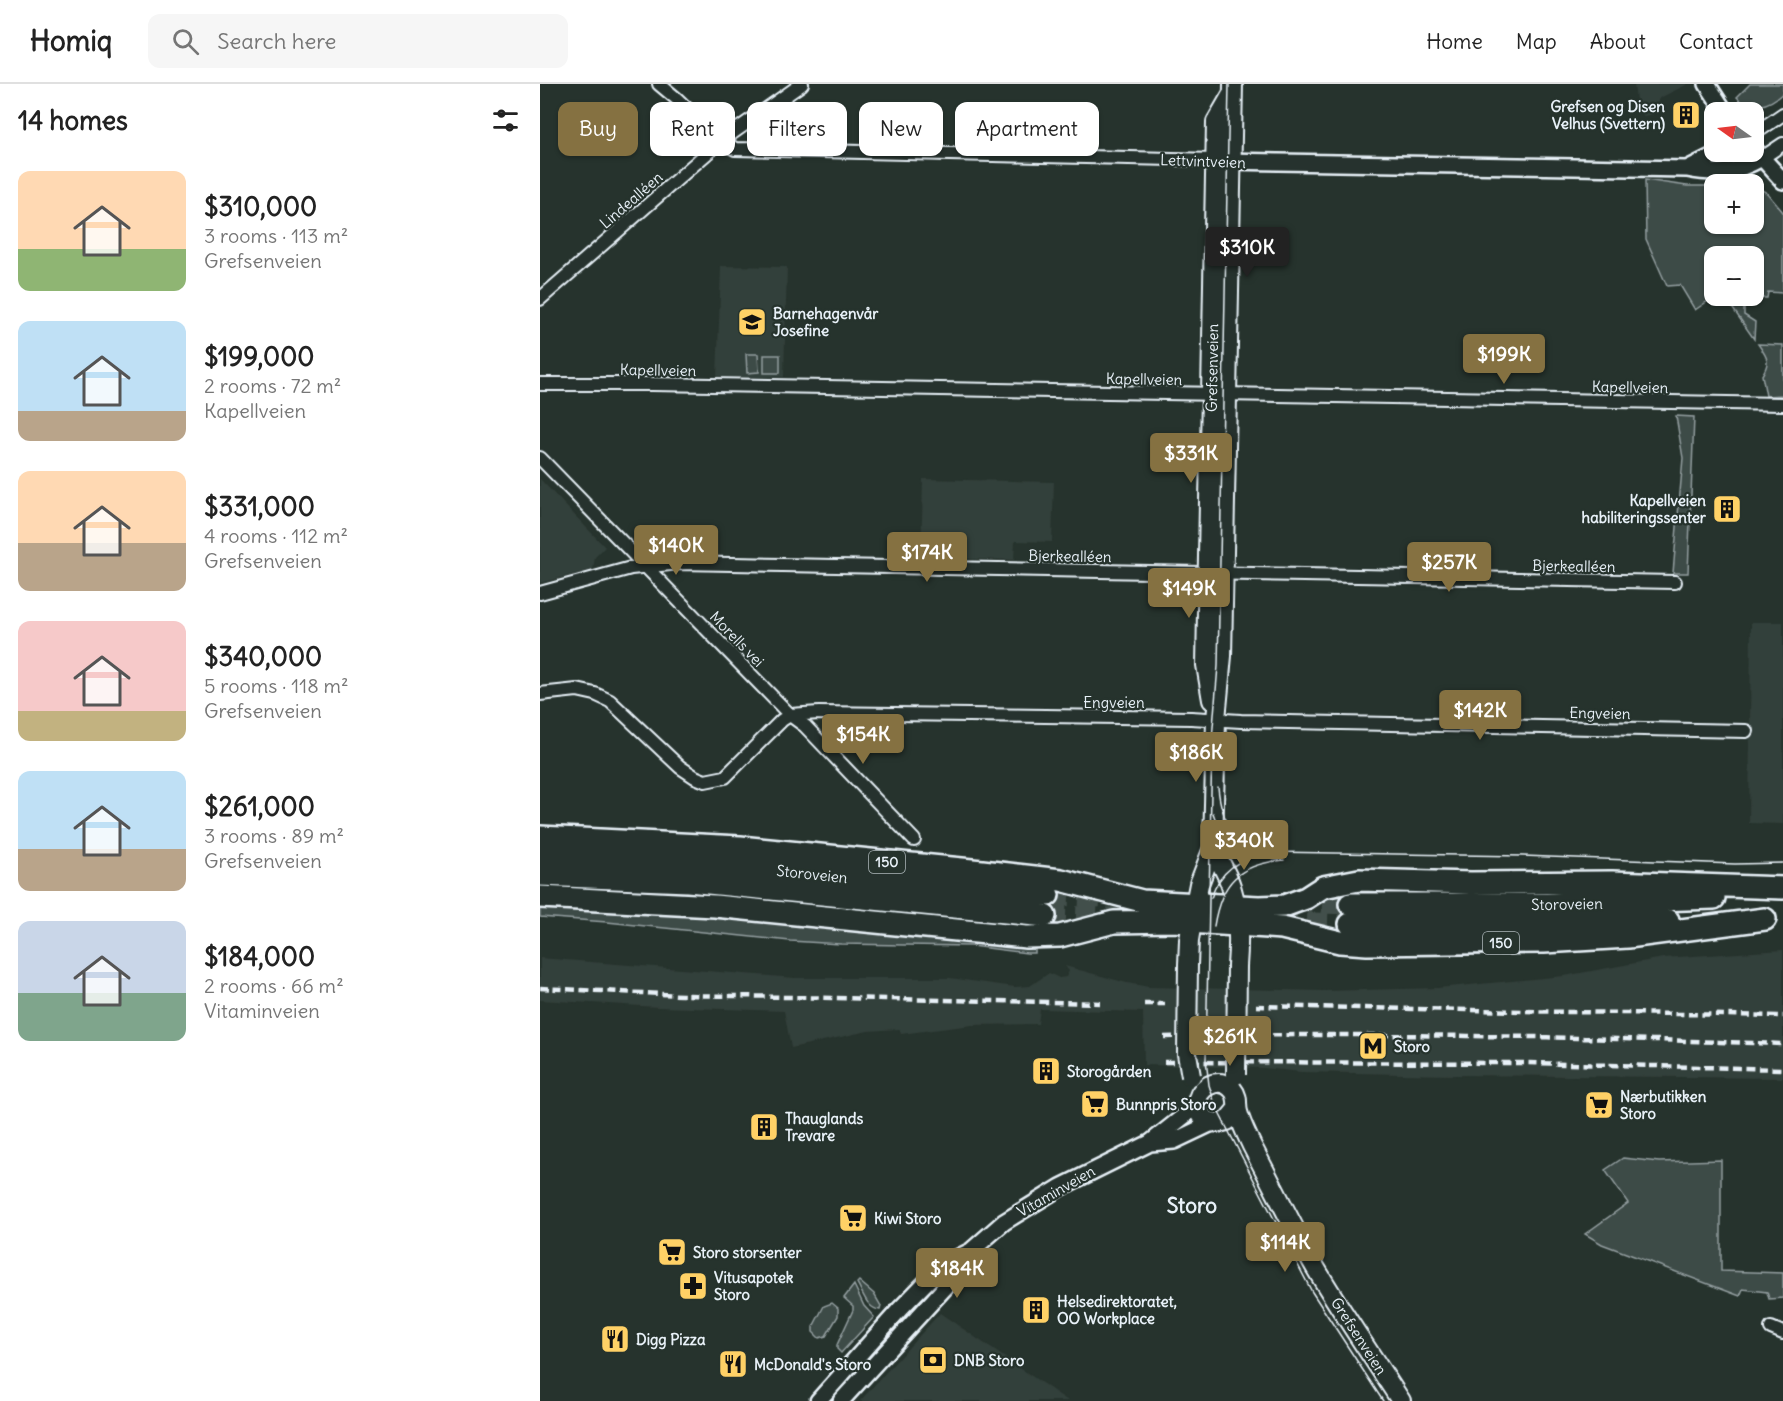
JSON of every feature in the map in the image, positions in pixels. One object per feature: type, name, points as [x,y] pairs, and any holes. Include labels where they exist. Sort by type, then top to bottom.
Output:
[{"type":"highway","name":"150","points":[[540,837],[740,848],[1061,880],[1193,913],[1236,916],[1340,942],[1399,944],[1544,942],[1628,937],[1774,919]]},
{"type":"highway","points":[[540,855],[575,866]]},
{"type":"highway","points":[[540,875],[575,866]]},
{"type":"highway","name":"Storoveien","points":[[575,866],[688,881],[1046,905]]},
{"type":"highway","name":"150","points":[[1236,916],[1284,906],[1306,898],[1323,887],[1359,880],[1471,883],[1612,882],[1783,891]]},
{"type":"highway","name":"Storoveien","points":[[1774,919],[1350,914],[1472,905],[1605,903],[1731,897],[1783,891]]},
{"type":"highway","name":"150","points":[[540,897],[715,906],[1026,937],[1060,936],[1114,922],[1193,913]]},
{"type":"main road","name":"Grefsenveien","points":[[1233,88],[1216,122],[1223,161],[1216,574],[1222,666],[1216,719],[1213,848],[1199,884],[1193,913],[1188,965],[1187,1054],[1202,1116],[1226,1118],[1245,1131],[1301,1241],[1401,1401]]},
{"type":"main road","name":"Grefsenveien","points":[[1213,848],[1231,885],[1236,916],[1235,1082],[1237,1099],[1226,1118]]},
{"type":"main road","points":[[1198,1100],[1202,1090],[1213,1083],[1235,1082]]},
{"type":"main road","name":"Grefsenveien","points":[[1226,1118],[1307,1276],[1387,1401]]},
{"type":"street","points":[[659,84],[680,102]]},
{"type":"street","name":"Lindealléen","points":[[735,131],[802,84]]},
{"type":"street","points":[[1707,84],[1719,102]]},
{"type":"street","points":[[1764,127],[1783,114]]},
{"type":"street","points":[[1764,151],[1783,144]]},
{"type":"street","name":"Lettvintveien","points":[[735,149],[1687,169],[1708,174],[1721,173],[1749,165],[1751,162]]},
{"type":"street","name":"Lindealléen","points":[[540,299],[704,156]]},
{"type":"street","name":"Lettvintveien","points":[[1687,169],[1704,160]]},
{"type":"street","points":[[1764,160],[1783,181]]},
{"type":"street","name":"Kapellveien","points":[[540,384],[1783,404]]},
{"type":"street","name":"Morells vei","points":[[540,458],[790,715],[805,726],[914,840]]},
{"type":"street","name":"Bjerkealléen","points":[[540,593],[645,566],[691,563],[1675,582]]},
{"type":"street","points":[[540,694],[578,690],[595,694],[609,701],[680,767],[705,781],[725,777],[782,720],[790,715]]},
{"type":"street","name":"Engveien","points":[[790,715],[819,713],[1216,719],[1746,731]]},
{"type":"street","name":"Vitaminveien","points":[[818,1401],[943,1265],[970,1251],[1024,1208],[1089,1172],[1150,1143],[1198,1100]]},
{"type":"street","name":"Vitaminveien","points":[[1150,1143],[1174,1140],[1226,1118]]},
{"type":"street","name":"Vitaminveien","points":[[841,1401],[951,1281],[970,1251]]},
{"type":"shaded area","points":[[1634,84],[1688,84],[1660,98],[1654,114],[1644,116],[1637,109]]},
{"type":"shaded area","points":[[1750,84],[1783,84],[1783,93],[1764,105],[1764,102],[1742,102],[1737,97]]},
{"type":"shaded area","points":[[1645,180],[1704,186],[1704,234],[1764,234],[1764,191],[1783,212],[1783,293],[1768,292],[1767,298],[1764,298],[1764,246],[1704,246],[1704,304],[1695,310],[1680,285],[1667,286],[1646,239]]},
{"type":"shaded area","name":"Barnehagenvår Josefine","points":[[721,266],[787,267],[784,377],[717,377]]},
{"type":"shaded area","points":[[1731,306],[1744,307],[1744,315],[1755,322],[1754,339]]},
{"type":"shaded area","points":[[1758,344],[1783,345],[1783,395],[1766,396],[1762,375],[1767,359]]},
{"type":"shaded area","points":[[746,354],[758,354],[759,372],[747,373]]},
{"type":"shaded area","points":[[764,355],[780,355],[780,373],[764,373]]},
{"type":"shaded area","points":[[1676,416],[1694,417],[1688,573],[1673,573],[1683,458]]},
{"type":"shaded area","points":[[540,479],[605,547],[595,557],[593,570],[540,583]]},
{"type":"shaded area","points":[[923,479],[1054,482],[1052,542],[1015,541],[1014,560],[921,558]]},
{"type":"shaded area","points":[[1751,622],[1783,622],[1783,824],[1749,823]]},
{"type":"shaded area","points":[[540,906],[647,910],[1035,949],[1035,953],[971,946],[790,941],[540,917]]},
{"type":"shaded area","points":[[1783,950],[1783,1078],[1301,1072],[1264,1068],[1144,1065],[1143,1012],[1040,1009],[1038,1024],[972,1025],[901,1034],[899,1029],[868,1031],[791,1048],[784,1011],[540,1000],[540,958],[795,978],[950,978],[1015,987],[1030,986],[1049,973],[1059,978],[1066,977],[1069,971],[1065,966],[1149,987],[1324,991],[1437,988],[1564,976],[1663,958]]},
{"type":"shaded area","points":[[1623,1158],[1659,1162],[1721,1160],[1721,1271],[1783,1273],[1783,1298],[1769,1299],[1767,1292],[1743,1289],[1740,1296],[1602,1244],[1585,1234],[1628,1203],[1605,1170]]},
{"type":"shaded area","points":[[859,1281],[874,1294],[881,1306],[880,1310],[872,1307],[863,1296],[857,1283]]},
{"type":"shaded area","points":[[854,1285],[864,1306],[874,1317],[841,1353],[837,1345],[853,1310],[853,1306],[844,1298]]},
{"type":"shaded area","points":[[832,1303],[838,1308],[838,1316],[826,1336],[819,1338],[813,1332],[813,1327],[824,1306]]},
{"type":"shaded area","points":[[940,1313],[1068,1401],[860,1401]]},
{"type":"tunnel","points":[[1048,895],[1110,897]]},
{"type":"tunnel","points":[[1291,902],[1350,904]]},
{"type":"tunnel","points":[[1045,916],[1119,918]]},
{"type":"tunnel","points":[[1276,922],[1350,924]]},
{"type":"tram line","points":[[1229,84],[1218,666],[1212,739],[1206,1060],[1209,1085],[1216,1107],[1312,1292],[1383,1401]]},
{"type":"tram line","points":[[1218,787],[1222,810],[1232,829],[1247,842],[1270,850]]},
{"type":"tram line","points":[[1213,813],[1228,841],[1239,850],[1254,857]]},
{"type":"tram line","points":[[1211,898],[1220,879],[1234,866],[1251,857],[1271,852],[1523,856],[1735,864],[1783,863]]},
{"type":"tram line","points":[[1214,926],[1222,898],[1227,887],[1235,878],[1255,866],[1284,860]]},
{"type":"railway","points":[[540,988],[682,995],[1100,1003]]},
{"type":"railway","points":[[1144,1004],[1165,1004]]},
{"type":"railway","points":[[1256,1006],[1783,1016]]},
{"type":"railway","points":[[1164,1037],[1474,1036],[1783,1044]]},
{"type":"railway","points":[[1164,1062],[1526,1063],[1783,1069]]},
{"type":"place","name":"Grefsen og Disen Velhus (Svettern)","points":[[1686,115]]},
{"type":"place","name":"Barnehagenvår Josefine","points":[[752,322]]},
{"type":"place","name":"Kapellveien habiliteringssenter","points":[[1727,509]]},
{"type":"place","name":"Storo","points":[[1373,1046]]},
{"type":"place","name":"Storogården","points":[[1046,1071]]},
{"type":"place","name":"Bunnpris Storo","points":[[1095,1104]]},
{"type":"place","name":"Nærbutikken Storo","points":[[1599,1105]]},
{"type":"place","name":"Thauglands Trevare","points":[[764,1127]]},
{"type":"place","name":"Kiwi Storo","points":[[853,1218]]},
{"type":"place","name":"Storo storsenter","points":[[672,1252]]},
{"type":"place","name":"Vitusapotek Storo","points":[[693,1286]]},
{"type":"place","name":"Helsedirektoratet, OO Workplace","points":[[1036,1310]]},
{"type":"place","name":"Digg Pizza","points":[[615,1339]]},
{"type":"place","name":"DNB Storo","points":[[933,1360]]},
{"type":"place","name":"McDonald's Storo","points":[[733,1364]]},
{"type":"district","name":"Storo","points":[[1192,1205]]}]
